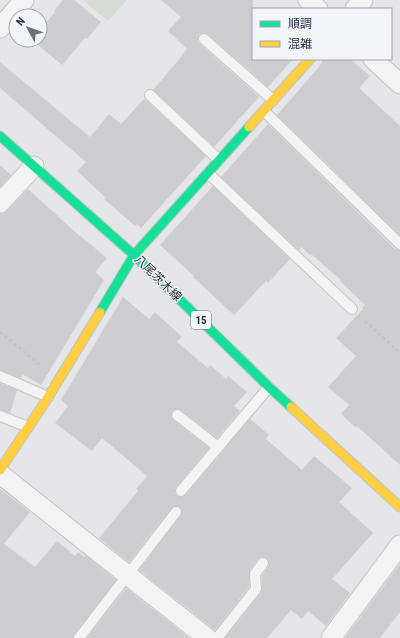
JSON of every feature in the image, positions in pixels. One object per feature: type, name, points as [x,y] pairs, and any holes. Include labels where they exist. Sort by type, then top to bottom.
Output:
[{"type":"main road","points":[[0,470],[48,397],[134,255],[309,60]]},
{"type":"main road","name":"八尾茨木線","points":[[0,136],[134,255],[269,387],[400,507]]},
{"type":"street","points":[[0,28],[24,0]]},
{"type":"street","points":[[308,0],[317,8]]},
{"type":"street","points":[[356,8],[363,0]]},
{"type":"street","points":[[374,60],[400,84]]},
{"type":"street","points":[[0,204],[34,166]]},
{"type":"street","points":[[0,474],[208,638]]},
{"type":"street","points":[[330,638],[400,545]]},
{"type":"lane","points":[[204,39],[273,100]]},
{"type":"lane","points":[[150,95],[219,160]]},
{"type":"lane","points":[[264,111],[400,244]]},
{"type":"lane","points":[[208,173],[352,308]]},
{"type":"lane","points":[[0,376],[48,397]]},
{"type":"lane","points":[[181,491],[269,387]]},
{"type":"lane","points":[[177,415],[218,447]]},
{"type":"lane","points":[[0,416],[28,427]]},
{"type":"lane","points":[[79,638],[176,512]]},
{"type":"lane","points":[[218,638],[256,589],[255,574],[263,563]]},
{"type":"path","points":[[352,308],[400,353]]},
{"type":"path","points":[[0,332],[58,380]]},
{"type":"shaded area","points":[[83,0],[127,0],[108,21]]},
{"type":"building","points":[[63,0],[74,0],[101,22],[62,65],[42,48],[48,48],[48,20],[55,12],[54,11]]},
{"type":"building","points":[[161,0],[253,0],[252,60],[292,60],[268,87],[208,34],[199,34],[198,41],[200,44],[259,97],[214,147],[153,90],[187,49],[168,31],[181,17]]},
{"type":"building","points":[[322,60],[351,60],[370,76],[359,88],[400,126],[400,235],[277,115],[322,62]]},
{"type":"building","points":[[0,62],[90,137],[109,114],[121,124],[145,99],[206,156],[141,228],[137,224],[135,226],[104,199],[106,198],[77,171],[86,162],[0,88]]},
{"type":"building","points":[[268,124],[395,249],[400,250],[400,465],[357,426],[356,428],[341,414],[349,405],[328,387],[356,356],[336,338],[365,305],[340,281],[341,280],[311,254],[310,255],[301,247],[299,250],[221,177]]},
{"type":"building","points":[[0,165],[11,175],[0,187]]},
{"type":"building","points":[[213,186],[290,259],[268,283],[266,281],[234,315],[160,245]]},
{"type":"building","points":[[28,189],[74,231],[107,258],[95,272],[104,280],[41,385],[22,374],[21,378],[0,370],[0,214],[8,210]]},
{"type":"building","points":[[123,297],[149,319],[155,312],[182,337],[177,342],[208,368],[210,365],[226,379],[228,376],[247,392],[234,406],[240,411],[217,438],[181,410],[175,409],[172,411],[171,417],[173,420],[209,448],[176,487],[175,493],[177,496],[183,497],[186,495],[250,419],[269,435],[266,439],[302,470],[314,456],[352,488],[339,502],[373,533],[332,579],[350,593],[326,626],[308,611],[302,619],[291,610],[267,638],[225,638],[261,593],[262,576],[269,563],[267,558],[264,557],[258,559],[250,570],[249,587],[215,630],[139,570],[181,516],[182,510],[180,507],[174,506],[171,508],[129,562],[99,538],[138,491],[136,489],[147,476],[102,438],[92,451],[55,423],[68,406],[61,400]]},
{"type":"building","points":[[0,383],[17,390],[10,413],[0,410]]},
{"type":"building","points":[[0,489],[30,512],[4,544],[35,567],[57,541],[75,556],[78,552],[84,557],[85,555],[116,580],[74,634],[73,638],[0,638]]},
{"type":"building","points":[[400,564],[400,612],[380,638],[345,638]]},
{"type":"building","points":[[126,588],[189,638],[87,638]]},
{"type":"traffic: fast","points":[[100,312],[134,255],[249,127]]},
{"type":"traffic: fast","points":[[0,136],[134,255],[291,407]]},
{"type":"traffic: slow","points":[[249,127],[309,60]]},
{"type":"traffic: slow","points":[[0,470],[47,399],[100,312]]},
{"type":"traffic: slow","points":[[291,407],[400,507]]}]
